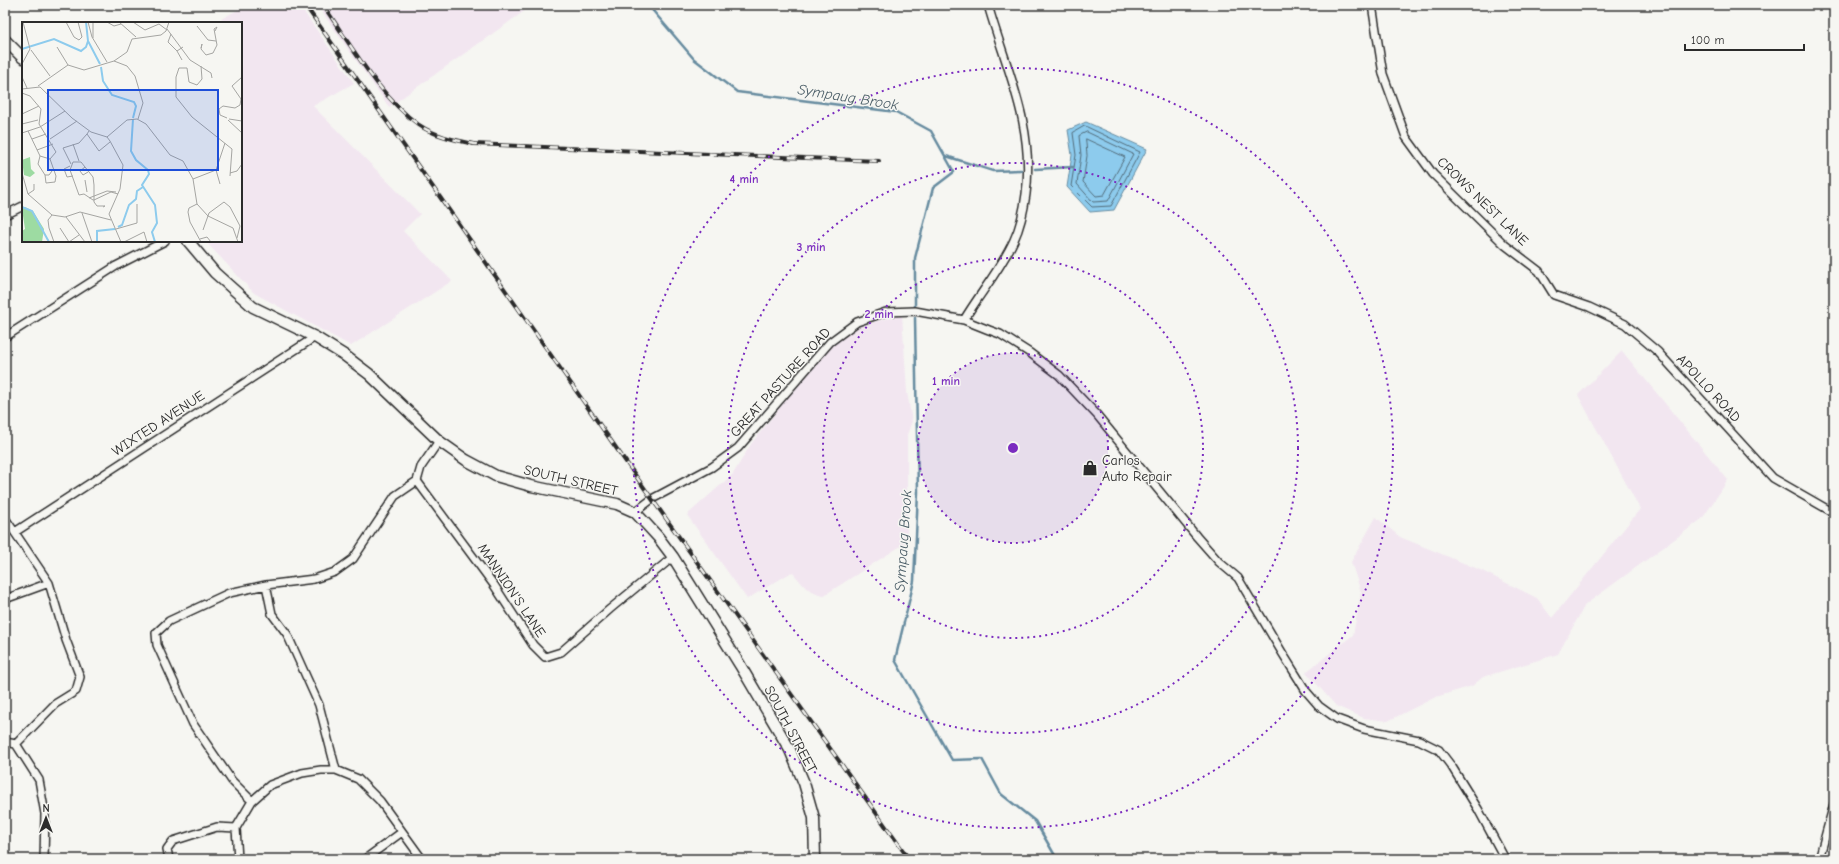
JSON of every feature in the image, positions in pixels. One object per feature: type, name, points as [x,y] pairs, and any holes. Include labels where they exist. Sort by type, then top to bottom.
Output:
[{"type":"main road","points":[[5,40],[22,57]]},
{"type":"main road","name":"SOUTH STREET","points":[[189,242],[215,273],[254,307],[315,337],[344,355],[369,374],[439,441],[466,460],[496,476],[531,486],[617,504],[635,512],[658,537],[673,557],[790,750],[804,783],[814,818],[815,858]]},
{"type":"street","points":[[964,320],[1015,240],[1023,214],[1028,179],[1028,146],[1024,121],[988,5]]},
{"type":"street","name":"CROWS NEST LANE","points":[[1372,5],[1383,74],[1406,137],[1433,174],[1504,244],[1539,270],[1554,295]]},
{"type":"street","points":[[5,215],[22,206]]},
{"type":"street","points":[[5,337],[116,266],[163,242]]},
{"type":"street","name":"APOLLO ROAD","points":[[1554,295],[1589,307],[1625,324],[1658,352],[1773,478],[1834,513]]},
{"type":"street","name":"GREAT PASTURE ROAD","points":[[635,512],[652,499],[699,474],[738,448],[830,342],[857,322],[886,312],[915,311],[964,320],[1000,334],[1030,353],[1060,375],[1097,415],[1218,562],[1238,578],[1302,684],[1319,706],[1337,719],[1364,729],[1419,740],[1439,750],[1452,767],[1478,809],[1505,859]]},
{"type":"street","name":"WIXTED AVENUE","points":[[16,532],[315,337]]},
{"type":"street","points":[[252,801],[232,781],[193,724],[157,645],[156,633],[169,621],[229,593],[266,585],[314,579],[335,572],[353,558],[395,496],[417,481],[421,467],[439,441]]},
{"type":"street","name":"MANNION'S LANE","points":[[417,481],[490,579],[533,645],[545,656],[561,652],[673,557]]},
{"type":"street","points":[[5,518],[16,532],[49,583],[66,640],[80,677],[76,691],[55,704],[16,744]]},
{"type":"street","points":[[5,600],[49,583]]},
{"type":"street","points":[[266,585],[272,614],[287,634],[319,705],[336,770]]},
{"type":"street","points":[[5,742],[16,744],[39,780],[45,814],[44,859]]},
{"type":"street","points":[[238,859],[236,828],[252,801],[270,785],[302,773],[321,770],[336,770],[358,779],[380,801],[422,859]]},
{"type":"street","points":[[1819,859],[1834,804]]},
{"type":"street","points":[[169,859],[167,849],[173,841],[217,827],[236,828]]},
{"type":"street","points":[[364,859],[402,832]]},
{"type":"shaded area","points":[[246,5],[299,5],[354,83],[313,106],[420,214],[403,231],[452,281],[351,346],[254,293],[206,242],[242,242],[242,22],[216,22]]},
{"type":"shaded area","points":[[317,5],[533,5],[389,107]]},
{"type":"shaded area","points":[[902,315],[907,392],[912,421],[907,435],[907,542],[823,596],[806,588],[792,572],[747,599],[687,515],[733,474],[751,444],[829,345],[852,327]]},
{"type":"shaded area","points":[[1622,351],[1728,480],[1702,519],[1585,605],[1558,654],[1483,677],[1472,686],[1436,697],[1388,721],[1364,718],[1336,706],[1306,672],[1353,635],[1361,592],[1351,562],[1376,517],[1400,537],[1478,569],[1537,598],[1552,618],[1640,509],[1578,395]]},
{"type":"water","points":[[1086,122],[1147,149],[1114,210],[1090,212],[1067,187],[1072,155],[1068,130]]},
{"type":"waterway","name":"Sympaug Brook","points":[[648,5],[694,59],[737,92],[896,112],[931,131],[954,172],[933,188],[915,258],[915,307]]},
{"type":"waterway","points":[[946,156],[993,171],[1021,170]]},
{"type":"waterway","points":[[1035,169],[1073,167]]},
{"type":"waterway","name":"Sympaug Brook","points":[[915,318],[918,492],[914,581],[895,660],[952,760],[982,759],[1001,794],[1035,821],[1057,859]]},
{"type":"railway","points":[[305,5],[652,499],[909,859]]},
{"type":"railway","points":[[323,5],[366,69],[391,100],[425,129],[452,139],[474,144],[879,161]]},
{"type":"place","name":"Carlos Auto Repair","points":[[1090,468]]}]
